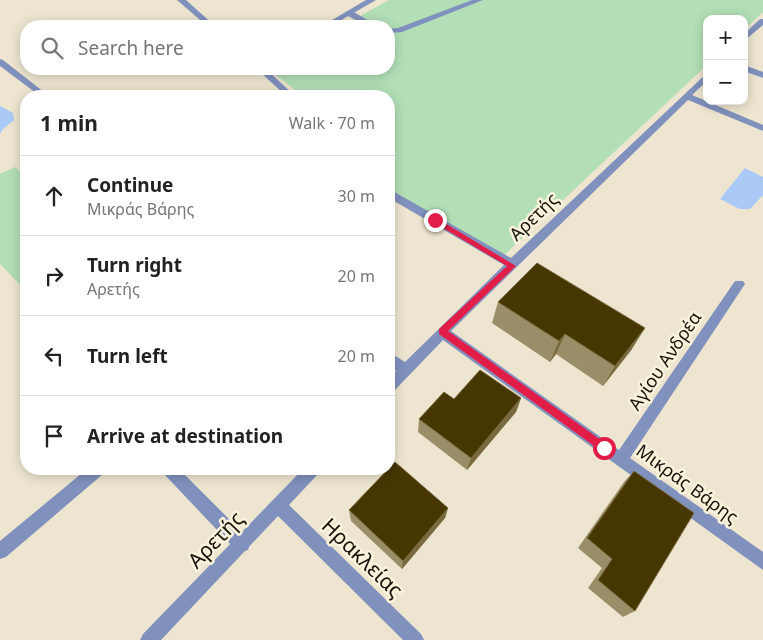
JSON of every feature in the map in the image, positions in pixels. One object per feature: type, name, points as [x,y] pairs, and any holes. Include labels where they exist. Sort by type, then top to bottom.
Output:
[{"type":"street","points":[[180,0],[204,20]]},
{"type":"street","points":[[336,20],[372,0]]},
{"type":"street","points":[[395,31],[479,0]]},
{"type":"street","points":[[348,13],[362,20]]},
{"type":"street","points":[[748,35],[763,21]]},
{"type":"street","points":[[0,62],[37,90]]},
{"type":"street","points":[[748,70],[763,76]]},
{"type":"street","points":[[268,75],[284,90]]},
{"type":"street","name":"Αρετής","points":[[395,381],[442,332],[703,80]]},
{"type":"street","points":[[686,96],[763,128]]},
{"type":"street","points":[[395,197],[512,266]]},
{"type":"street","name":"Αγίου Ανδρέα","points":[[621,459],[740,284]]},
{"type":"street","name":"Μικράς Βάρης","points":[[442,332],[763,562]]},
{"type":"street","points":[[395,362],[405,370]]},
{"type":"street","points":[[0,552],[91,475]]},
{"type":"street","points":[[175,475],[242,544]]},
{"type":"street","name":"Αρετής","points":[[149,640],[307,475]]},
{"type":"street","name":"Ηρακλείας","points":[[279,506],[415,640]]},
{"type":"green space","points":[[389,0],[763,0],[763,12],[748,26],[748,15],[703,15],[703,69],[499,260],[395,197],[395,90],[295,90],[276,75],[395,75],[395,20],[353,20]]},
{"type":"green space","points":[[15,167],[20,172],[20,285],[0,264],[0,174]]},
{"type":"water","points":[[0,106],[13,113],[14,120],[2,130],[0,135]]},
{"type":"water","points":[[745,168],[763,177],[763,195],[750,209],[740,209],[720,199]]},
{"type":"building","points":[[537,263],[645,328],[615,366],[565,334],[559,341],[498,302]]},
{"type":"building","points":[[480,370],[521,398],[471,458],[419,419],[444,392],[454,399]]},
{"type":"building","points":[[395,462],[448,508],[403,561],[349,510],[383,475],[395,475]]},
{"type":"building","points":[[634,471],[694,513],[635,611],[598,580],[612,559],[587,538]]},
{"type":"route","points":[[435,220],[512,266],[442,332],[604,448]]}]
